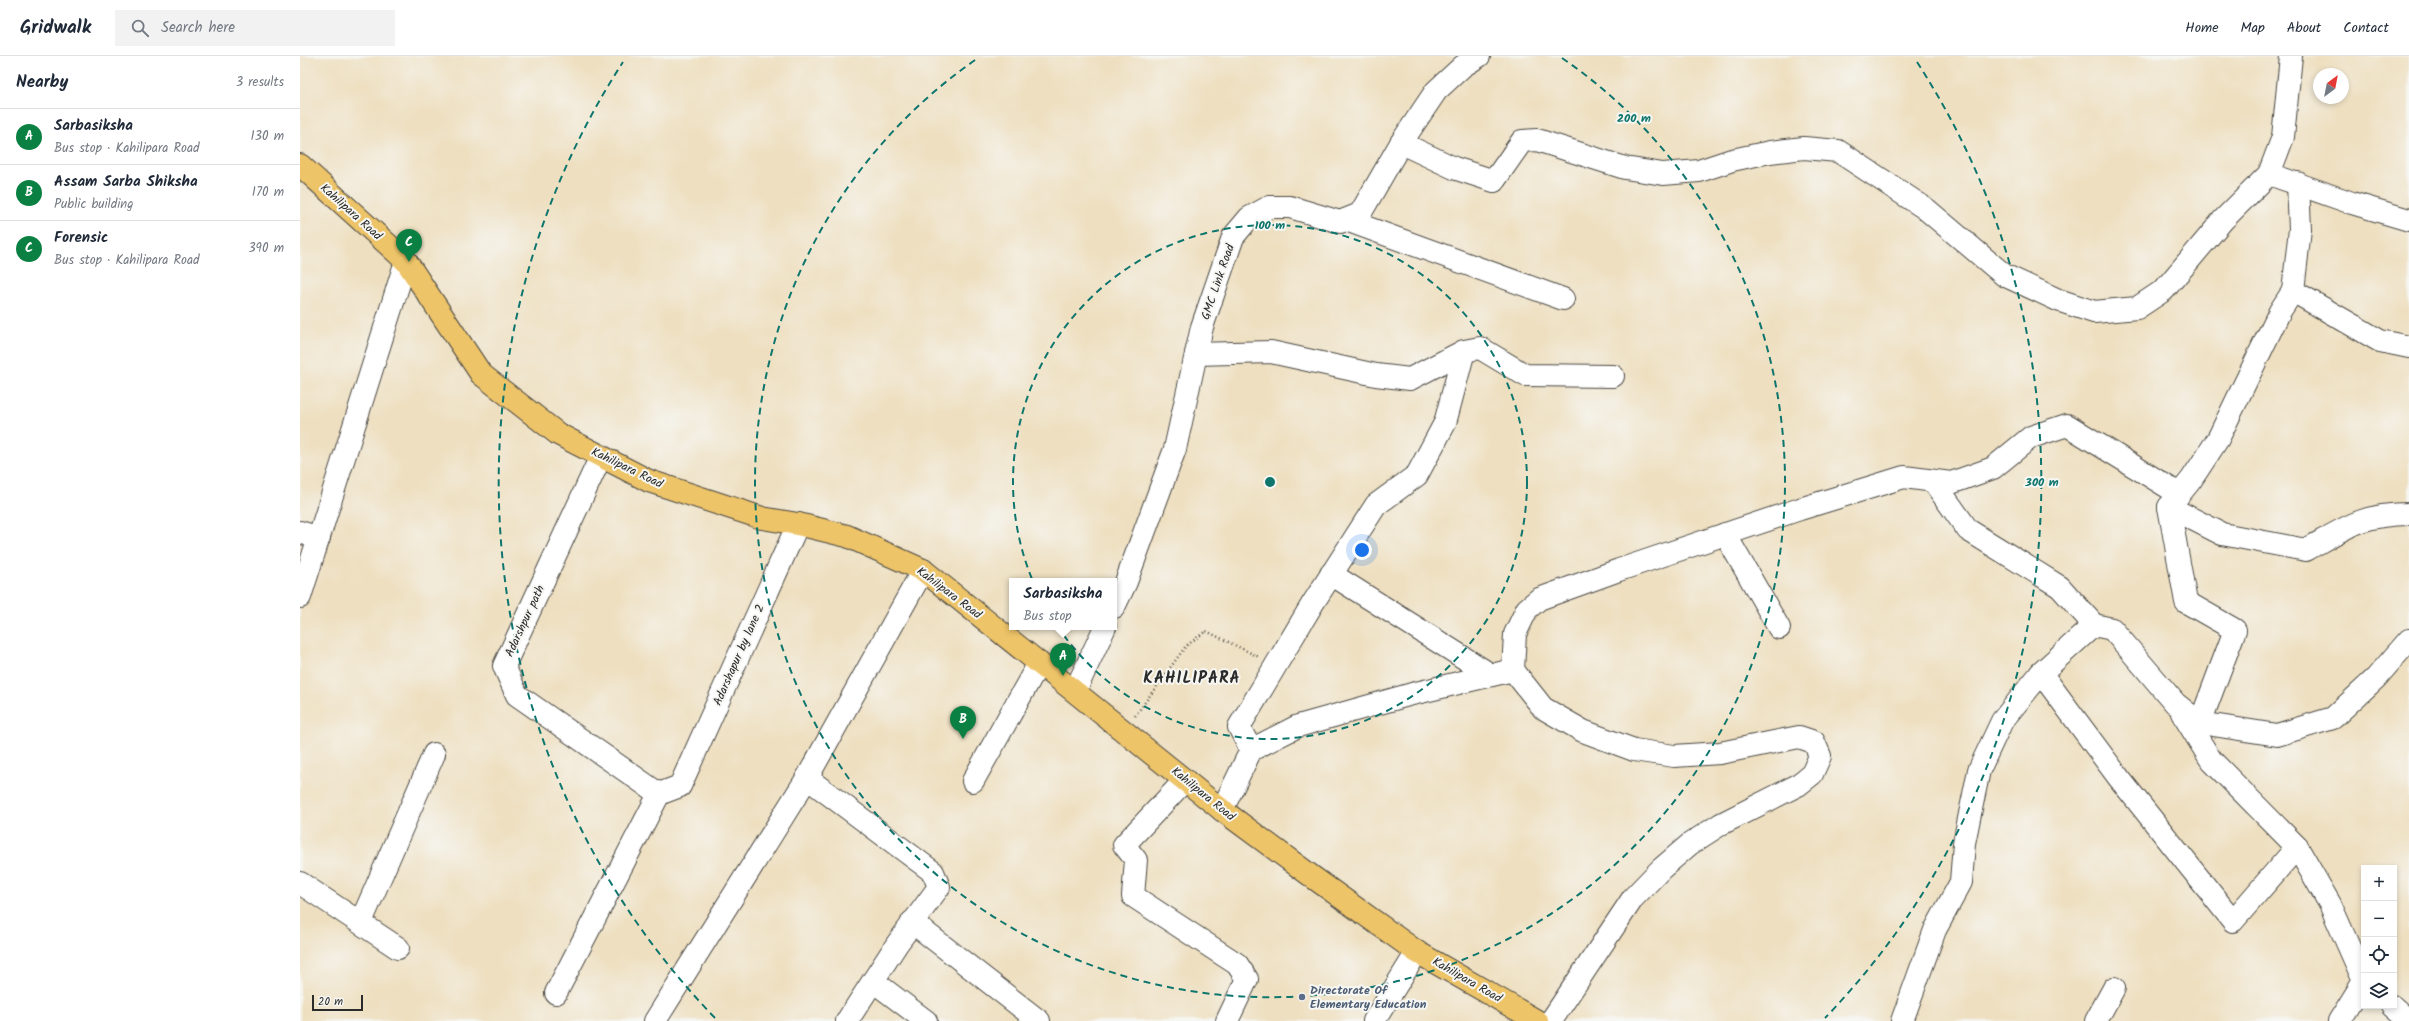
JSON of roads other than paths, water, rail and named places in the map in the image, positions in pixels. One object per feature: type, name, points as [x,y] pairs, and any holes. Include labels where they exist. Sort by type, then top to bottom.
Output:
[{"type":"main road","name":"Kahilipara Road","points":[[300,165],[406,261],[481,374],[558,434],[649,481],[762,518],[798,524],[847,536],[923,570],[1222,810],[1417,952],[1537,1021]]},
{"type":"street","points":[[1346,220],[1360,214],[1401,143],[1436,91],[1463,66],[1479,56]]},
{"type":"street","points":[[1401,143],[1454,168],[1494,181],[1522,142],[1536,140],[1625,168],[1663,174],[1699,171],[1732,160],[1770,152],[1804,148],[1838,151],[1926,209],[2004,275],[2058,300],[2094,312],[2137,308],[2164,290],[2227,216],[2269,174],[2283,138],[2291,56]]},
{"type":"street","points":[[2269,174],[2352,203],[2409,220]]},
{"type":"street","points":[[2200,723],[2235,630],[2186,602],[2174,501],[2218,439],[2280,311],[2293,291],[2300,229],[2298,183]]},
{"type":"street","name":"GMC Link Road","points":[[1117,601],[1126,582],[1176,449],[1202,327],[1233,237],[1249,218],[1269,207],[1290,207],[1340,222],[1346,220],[1563,299]]},
{"type":"street","points":[[300,597],[309,535],[406,261]]},
{"type":"street","points":[[2293,291],[2380,341],[2409,347]]},
{"type":"street","points":[[1196,354],[1271,352],[1376,375],[1410,379],[1464,351],[1480,348],[1525,375],[1613,376]]},
{"type":"street","points":[[1251,750],[1239,727],[1331,574],[1376,505],[1417,475],[1445,423],[1464,351]]},
{"type":"street","points":[[1550,1021],[1633,898],[1661,869],[1690,844],[1721,824],[1798,785],[1812,774],[1820,756],[1814,742],[1799,737],[1704,754],[1674,756],[1634,750],[1583,731],[1543,708],[1514,670],[1515,634],[1528,609],[1539,599],[1725,534],[1904,477],[1951,482],[1993,468],[2031,436],[2067,425],[2222,534],[2306,550],[2355,522],[2383,514],[2409,514]]},
{"type":"street","name":"Adarshpur path","points":[[601,456],[504,666],[516,695],[659,794]]},
{"type":"street","points":[[1933,481],[1968,530],[2060,587],[2094,625],[2112,630],[2175,703],[2211,760],[2296,847],[2330,904],[2364,981],[2339,1021]]},
{"type":"street","name":"Adarshapur by lane 2","points":[[659,794],[680,786],[798,524]]},
{"type":"street","points":[[1725,534],[1779,628]]},
{"type":"street","points":[[655,1021],[807,778],[923,570]]},
{"type":"street","points":[[1331,574],[1491,675]]},
{"type":"street","points":[[1902,1021],[1935,930],[1961,882],[1964,843],[1979,770],[2002,722],[2041,673],[2094,625]]},
{"type":"street","points":[[1075,691],[1104,630]]},
{"type":"street","points":[[2175,703],[2200,723],[2277,735],[2333,718],[2376,678],[2409,640]]},
{"type":"street","points":[[973,781],[1039,663]]},
{"type":"street","points":[[1222,810],[1251,750],[1298,726],[1412,694],[1514,670]]},
{"type":"street","points":[[2041,673],[2118,778],[2233,920],[2296,847]]},
{"type":"street","points":[[360,922],[434,754]]},
{"type":"street","points":[[807,778],[933,872],[938,887],[912,922],[847,1021]]},
{"type":"street","points":[[1185,780],[1124,845],[1136,860],[1134,896],[1237,964],[1247,979],[1227,1021]]},
{"type":"street","points":[[556,993],[659,794]]},
{"type":"street","points":[[300,883],[398,948]]},
{"type":"street","points":[[912,922],[1039,1021]]},
{"type":"street","points":[[1374,1021],[1417,952]]},
{"type":"street","points":[[873,981],[926,1021]]},
{"type":"street","points":[[2096,1021],[2114,988]]},
{"type":"street","points":[[2395,1009],[2409,1021]]},
{"type":"place","name":"Forensic","points":[[409,262]]},
{"type":"place","name":"Sarbasiksha","points":[[1063,676]]},
{"type":"place","name":"Assam Sarba Shiksha","points":[[963,739]]},
{"type":"place","name":"Directorate Of Elementary Education","points":[[1302,997]]},
{"type":"district","name":"KAHILIPARA","points":[[1192,678]]}]
